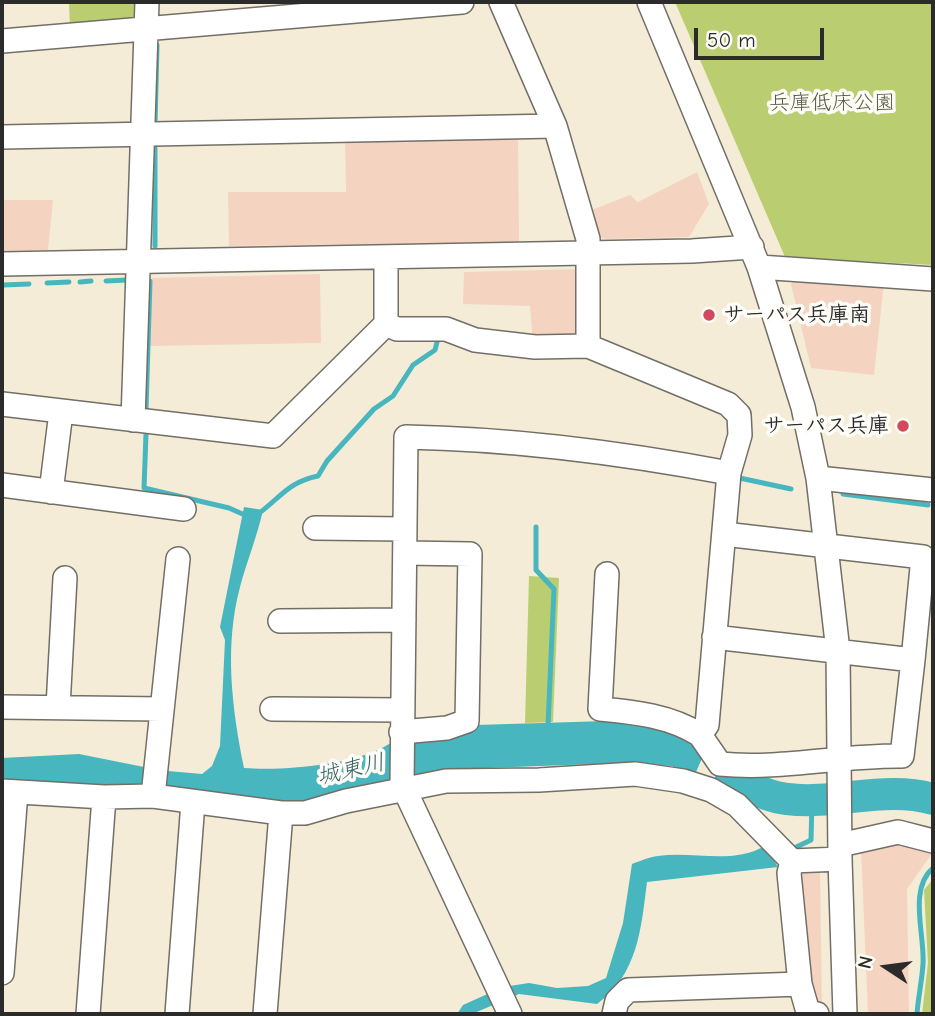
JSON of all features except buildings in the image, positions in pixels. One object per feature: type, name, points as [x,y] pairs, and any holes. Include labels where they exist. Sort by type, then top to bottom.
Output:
[{"type":"street","points":[[133,420],[147,2]]},
{"type":"street","points":[[2,41],[462,2]]},
{"type":"street","points":[[501,2],[555,126],[588,239],[588,346]]},
{"type":"street","points":[[649,2],[756,257],[803,407],[818,478],[838,651],[845,1014]]},
{"type":"street","points":[[2,137],[555,126]]},
{"type":"street","points":[[2,264],[588,254],[756,257],[933,279]]},
{"type":"street","points":[[2,404],[273,436],[386,324],[386,258]]},
{"type":"street","points":[[386,324],[397,329],[446,329],[475,340],[536,347],[588,346],[728,404],[739,415],[740,425],[729,472],[707,725],[700,735]]},
{"type":"street","points":[[51,492],[61,412]]},
{"type":"street","points":[[508,1011],[403,787],[401,727],[406,436],[478,438],[729,472]]},
{"type":"street","points":[[818,478],[933,490]]},
{"type":"street","points":[[2,485],[184,509]]},
{"type":"street","points":[[315,528],[405,529]]},
{"type":"street","points":[[720,764],[840,763],[902,757],[923,557],[724,534]]},
{"type":"street","points":[[272,709],[401,727],[447,728],[467,721],[470,554],[405,553]]},
{"type":"street","points":[[153,796],[178,559]]},
{"type":"street","points":[[607,574],[600,709],[638,713],[689,728],[700,735],[720,764]]},
{"type":"street","points":[[58,707],[65,578]]},
{"type":"street","points":[[280,621],[404,621]]},
{"type":"street","points":[[715,637],[913,660]]},
{"type":"street","points":[[2,707],[162,709]]},
{"type":"street","points":[[711,790],[720,764]]},
{"type":"street","points":[[2,973],[9,792],[104,797],[153,796],[281,813],[305,813],[403,787],[446,781],[540,780],[635,774],[683,781],[711,790],[737,805],[787,855],[800,984],[808,1013],[817,1014]]},
{"type":"street","points":[[88,1014],[104,797]]},
{"type":"street","points":[[177,1014],[193,802]]},
{"type":"street","points":[[265,1014],[281,813]]},
{"type":"street","points":[[787,855],[898,832],[933,841]]},
{"type":"street","points":[[614,1014],[617,1002],[628,990],[800,984]]},
{"type":"shaded area","points":[[518,135],[519,242],[229,246],[228,192],[346,192],[345,138]]},
{"type":"shaded area","points":[[697,172],[709,204],[689,237],[605,239],[595,234],[589,211],[630,195],[638,202]]},
{"type":"shaded area","points":[[2,200],[53,200],[48,250],[2,251]]},
{"type":"shaded area","points":[[579,269],[582,335],[533,342],[530,306],[463,304],[464,272]]},
{"type":"shaded area","points":[[320,274],[321,343],[150,346],[152,278]]},
{"type":"shaded area","points":[[797,275],[884,282],[874,375],[811,368],[791,284]]},
{"type":"shaded area","points":[[904,840],[933,852],[907,889],[909,1014],[868,1014],[861,849]]},
{"type":"shaded area","points":[[799,869],[820,870],[822,1009],[814,1006],[804,978]]},
{"type":"green space","points":[[69,2],[140,2],[139,23],[70,29]]},
{"type":"green space","name":"兵庫低床公園","points":[[675,2],[933,2],[933,265],[785,257]]},
{"type":"green space","points":[[529,576],[559,578],[553,722],[525,723]]},
{"type":"green space","points":[[933,879],[933,1014],[922,1014],[928,963],[924,890]]},
{"type":"water","name":"城東川","points":[[244,507],[263,510],[240,587],[232,632],[233,701],[244,768],[299,767],[339,762],[389,744],[398,746],[416,738],[476,725],[639,720],[688,738],[703,756],[693,779],[672,766],[622,763],[458,769],[409,775],[303,805],[166,791],[168,771],[202,774],[212,766],[220,746],[225,640],[220,627]]},
{"type":"water","points":[[79,754],[149,768],[149,789],[2,779],[2,758]]},
{"type":"water","points":[[911,782],[933,791],[933,812],[893,803],[866,805],[865,791]]},
{"type":"water","points":[[765,846],[778,867],[647,882],[639,933],[629,965],[611,992],[597,1004],[519,994],[472,1014],[457,1014],[463,1005],[503,987],[529,983],[557,988],[588,986],[606,978],[623,923],[632,864],[658,856],[739,855]]},
{"type":"waterway","points":[[155,126],[157,45]]},
{"type":"waterway","points":[[155,148],[155,246]]},
{"type":"waterway","points":[[106,281],[127,280]]},
{"type":"waterway","points":[[80,282],[91,281]]},
{"type":"waterway","points":[[146,409],[150,281]]},
{"type":"waterway","points":[[47,283],[69,282]]},
{"type":"waterway","points":[[3,285],[29,284]]},
{"type":"waterway","points":[[258,514],[292,486],[318,476],[327,461],[374,409],[393,396],[413,365],[435,350],[439,334]]},
{"type":"waterway","points":[[146,434],[144,488],[229,508],[247,516]]},
{"type":"waterway","points":[[735,477],[791,489]]},
{"type":"waterway","points":[[843,494],[928,505]]},
{"type":"waterway","points":[[536,527],[536,570],[554,589],[548,726]]},
{"type":"waterway","points":[[731,778],[765,794],[787,799],[824,800],[879,794],[915,795],[933,799]]},
{"type":"waterway","points":[[790,850],[811,840],[812,801]]},
{"type":"waterway","points":[[917,1014],[923,964],[919,900],[925,877],[933,868]]},
{"type":"place","name":"サーパス兵庫南","points":[[709,315]]},
{"type":"place","name":"サーパス兵庫","points":[[903,426]]}]
